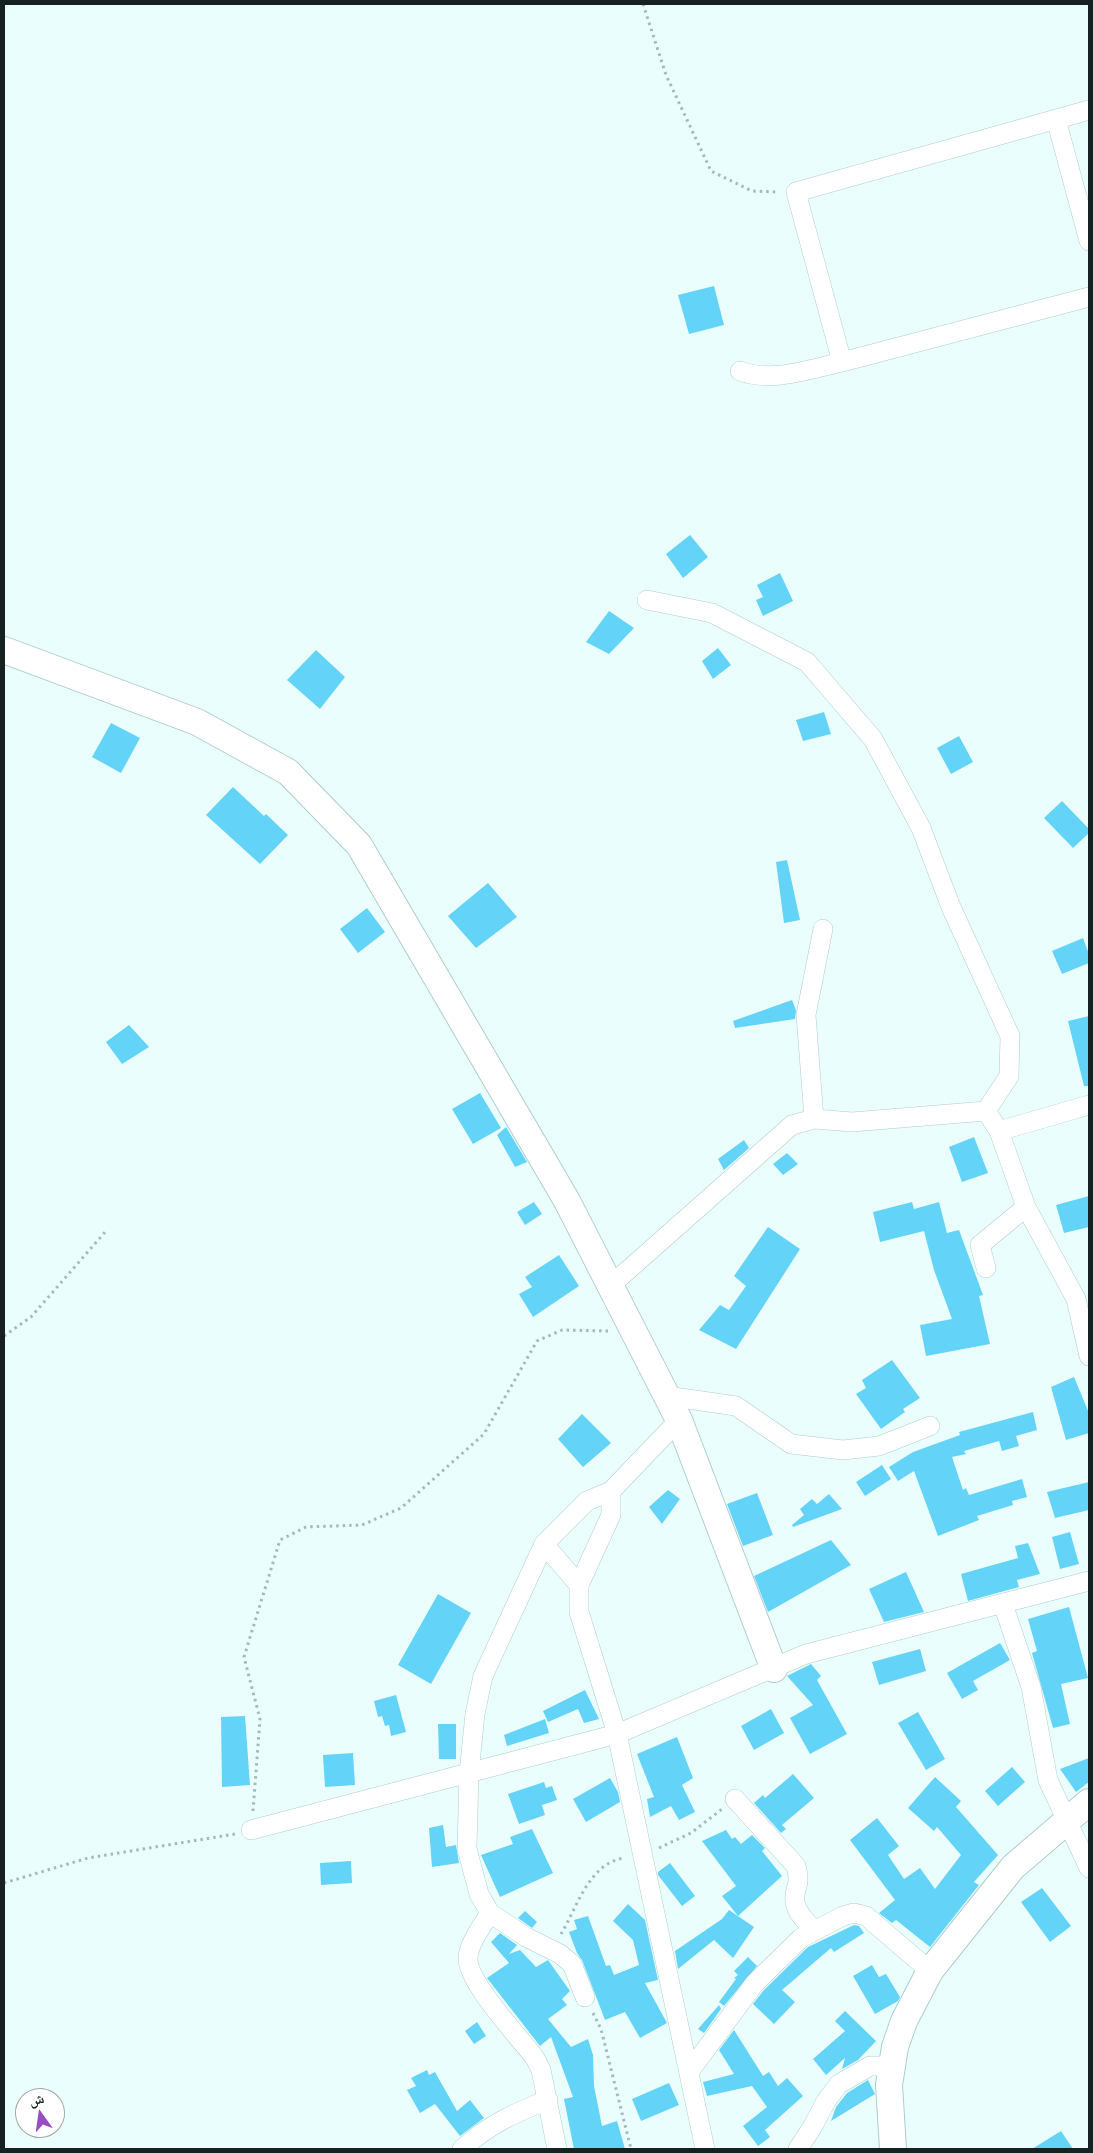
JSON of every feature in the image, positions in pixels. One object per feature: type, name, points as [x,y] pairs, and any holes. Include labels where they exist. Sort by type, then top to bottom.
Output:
[{"type":"street","points":[[842,362],[796,192],[1089,110]]},
{"type":"street","points":[[1056,119],[1089,242]]},
{"type":"street","points":[[740,371],[752,375],[772,376],[842,362],[1089,297]]},
{"type":"street","points":[[647,600],[712,614],[807,662],[873,739],[921,828],[951,906],[1010,1036],[1009,1076],[986,1111]]},
{"type":"street","points":[[4,650],[197,722],[288,772],[359,846],[567,1202],[667,1396],[679,1420],[774,1668]]},
{"type":"street","points":[[814,1119],[806,1015],[822,930]]},
{"type":"street","points":[[999,1131],[1089,1105]]},
{"type":"street","points":[[610,1286],[792,1125],[814,1119],[852,1122],[986,1111]]},
{"type":"street","points":[[986,1111],[999,1131],[1026,1207],[1076,1299],[1089,1356]]},
{"type":"street","points":[[986,1268],[980,1245],[1026,1207]]},
{"type":"street","points":[[667,1396],[736,1406],[790,1444],[843,1450],[879,1446],[930,1426]]},
{"type":"street","points":[[585,1997],[572,1964],[560,1954],[526,1937],[490,1913],[479,1894],[466,1849],[475,1714],[484,1676],[544,1544],[587,1501],[611,1491],[679,1420]]},
{"type":"street","points":[[611,1491],[611,1515],[579,1585],[579,1612],[617,1734],[705,2149]]},
{"type":"street","points":[[544,1544],[579,1585]]},
{"type":"street","points":[[251,1830],[617,1734],[806,1654],[1089,1581]]},
{"type":"street","points":[[1004,1604],[1031,1686],[1048,1780],[1089,1868]]},
{"type":"street","points":[[735,1798],[796,1866],[800,1880],[794,1901],[803,1920],[815,1930]]},
{"type":"street","points":[[893,2149],[889,2085],[894,2046],[904,2021],[930,1971],[1013,1867],[1089,1802]]},
{"type":"street","points":[[490,1913],[470,1948],[468,1959],[471,1974],[480,1989],[535,2058],[541,2070],[557,2149]]},
{"type":"street","points":[[689,2072],[755,1983],[801,1938],[830,1921],[860,1913],[866,1916],[930,1971]]},
{"type":"street","points":[[798,2149],[826,2101],[839,2084],[870,2066],[891,2066]]},
{"type":"street","points":[[462,2149],[496,2122],[518,2111],[548,2100]]},
{"type":"path","points":[[644,4],[666,75],[711,171],[752,191],[796,192]]},
{"type":"path","points":[[4,1336],[31,1317],[106,1231]]},
{"type":"path","points":[[4,1883],[88,1858],[220,1838],[251,1830],[260,1719],[244,1657],[280,1540],[306,1527],[362,1525],[401,1508],[484,1434],[537,1341],[562,1330],[634,1331]]},
{"type":"path","points":[[585,1997],[601,2029],[631,2149]]},
{"type":"building","points":[[714,286],[724,325],[689,334],[678,295]]},
{"type":"building","points":[[690,535],[708,557],[683,578],[666,554]]},
{"type":"building","points":[[780,573],[793,601],[763,616],[756,600],[763,597],[757,585]]},
{"type":"building","points":[[609,611],[634,628],[609,654],[586,642]]},
{"type":"building","points":[[718,648],[731,665],[713,679],[702,661]]},
{"type":"building","points":[[316,650],[345,677],[320,709],[287,680]]},
{"type":"building","points":[[824,712],[831,734],[803,741],[796,720]]},
{"type":"building","points":[[111,723],[140,738],[121,773],[92,757]]},
{"type":"building","points":[[959,736],[973,762],[951,774],[937,748]]},
{"type":"building","points":[[233,787],[288,835],[260,864],[206,815]]},
{"type":"building","points":[[1062,801],[1089,829],[1089,833],[1073,848],[1044,818]]},
{"type":"building","points":[[787,860],[800,920],[784,923],[776,862]]},
{"type":"building","points":[[488,883],[517,917],[476,948],[448,916]]},
{"type":"building","points":[[367,908],[385,932],[358,953],[340,929]]},
{"type":"building","points":[[1083,938],[1089,954],[1089,963],[1062,974],[1052,951]]},
{"type":"building","points":[[792,1000],[796,1010],[795,1019],[735,1028],[733,1021]]},
{"type":"building","points":[[1089,1016],[1089,1086],[1084,1086],[1068,1021]]},
{"type":"building","points":[[129,1025],[149,1047],[122,1064],[106,1042]]},
{"type":"building","points":[[480,1093],[501,1128],[473,1144],[452,1109]]},
{"type":"building","points":[[506,1127],[527,1162],[515,1167],[497,1135]]},
{"type":"building","points":[[974,1137],[988,1173],[962,1182],[949,1147]]},
{"type":"building","points":[[744,1140],[749,1148],[724,1170],[718,1159]]},
{"type":"building","points":[[787,1153],[798,1164],[783,1175],[773,1164]]},
{"type":"building","points":[[1089,1196],[1089,1227],[1064,1233],[1056,1205]]},
{"type":"building","points":[[534,1202],[542,1214],[525,1225],[517,1212]]},
{"type":"building","points":[[912,1202],[914,1209],[939,1202],[947,1233],[959,1230],[983,1295],[979,1296],[990,1344],[926,1356],[920,1325],[952,1319],[934,1270],[924,1231],[880,1242],[873,1212]]},
{"type":"building","points":[[768,1227],[800,1249],[736,1349],[699,1330],[720,1305],[729,1310],[746,1286],[734,1276]]},
{"type":"building","points":[[559,1255],[579,1286],[533,1317],[519,1294],[532,1287],[525,1277]]},
{"type":"building","points":[[892,1360],[920,1398],[903,1409],[905,1412],[881,1429],[856,1394],[866,1388],[862,1380]]},
{"type":"building","points":[[1074,1377],[1089,1413],[1089,1433],[1066,1440],[1051,1387]]},
{"type":"building","points":[[1033,1412],[1037,1430],[1016,1436],[1019,1446],[1002,1451],[999,1441],[964,1451],[966,1454],[952,1457],[963,1490],[966,1488],[969,1495],[1022,1479],[1027,1497],[1012,1501],[1013,1505],[977,1516],[979,1520],[938,1536],[914,1471],[898,1481],[889,1467],[913,1452],[960,1435],[959,1432]]},
{"type":"building","points":[[582,1414],[611,1443],[583,1467],[558,1439]]},
{"type":"building","points":[[882,1465],[891,1479],[865,1496],[856,1482]]},
{"type":"building","points":[[1089,1482],[1089,1510],[1055,1518],[1047,1492]]},
{"type":"building","points":[[668,1490],[680,1499],[662,1524],[649,1507]]},
{"type":"building","points":[[757,1493],[773,1535],[743,1546],[727,1504]]},
{"type":"building","points":[[829,1494],[842,1509],[793,1527],[792,1525],[804,1515],[800,1509],[812,1499],[817,1504]]},
{"type":"building","points":[[1070,1532],[1079,1564],[1060,1569],[1052,1537]]},
{"type":"building","points":[[831,1540],[851,1565],[768,1612],[754,1576]]},
{"type":"building","points":[[1028,1543],[1040,1574],[1017,1580],[1019,1587],[968,1601],[961,1574],[1018,1558],[1015,1546]]},
{"type":"building","points":[[906,1572],[924,1612],[884,1622],[869,1589]]},
{"type":"building","points":[[438,1594],[471,1613],[431,1684],[398,1665]]},
{"type":"building","points":[[1069,1607],[1088,1678],[1061,1684],[1070,1724],[1053,1728],[1032,1653],[1037,1651],[1028,1619]]},
{"type":"building","points":[[1000,1643],[1010,1660],[973,1681],[978,1690],[962,1699],[947,1673]]},
{"type":"building","points":[[920,1649],[926,1671],[879,1685],[872,1662]]},
{"type":"building","points":[[811,1664],[821,1676],[817,1680],[847,1734],[810,1754],[790,1718],[813,1705],[787,1676]]},
{"type":"building","points":[[585,1690],[599,1719],[584,1723],[578,1709],[548,1722],[543,1711]]},
{"type":"building","points":[[396,1695],[406,1732],[391,1736],[389,1725],[385,1726],[382,1716],[378,1717],[374,1701]]},
{"type":"building","points":[[771,1709],[784,1733],[754,1750],[741,1726]]},
{"type":"building","points":[[918,1712],[945,1759],[926,1770],[898,1723]]},
{"type":"building","points":[[245,1716],[250,1785],[222,1787],[221,1717]]},
{"type":"building","points":[[545,1719],[549,1733],[507,1746],[504,1735]]},
{"type":"building","points":[[438,1724],[456,1724],[456,1759],[439,1759]]},
{"type":"building","points":[[677,1737],[693,1778],[682,1785],[695,1812],[679,1820],[671,1806],[650,1817],[647,1799],[654,1797],[637,1754]]},
{"type":"building","points":[[353,1753],[355,1785],[325,1787],[323,1755]]},
{"type":"building","points":[[1089,1758],[1089,1782],[1076,1792],[1060,1769]]},
{"type":"building","points":[[1012,1767],[1025,1782],[998,1806],[985,1791]]},
{"type":"building","points":[[793,1774],[814,1798],[782,1825],[786,1829],[781,1833],[754,1803],[763,1795],[765,1798]]},
{"type":"building","points":[[935,1777],[961,1801],[956,1807],[998,1855],[974,1882],[979,1885],[930,1947],[896,1920],[892,1923],[879,1913],[895,1900],[850,1840],[877,1818],[899,1846],[888,1855],[904,1879],[920,1868],[935,1889],[961,1855],[937,1827],[934,1831],[908,1808]]},
{"type":"building","points":[[610,1778],[618,1792],[620,1802],[586,1822],[573,1799]]},
{"type":"building","points":[[544,1782],[546,1788],[552,1786],[557,1800],[542,1805],[545,1815],[519,1824],[508,1794]]},
{"type":"building","points":[[443,1825],[446,1847],[456,1845],[459,1863],[432,1867],[429,1828]]},
{"type":"building","points":[[532,1829],[553,1873],[500,1897],[481,1855],[513,1844],[510,1837]]},
{"type":"building","points":[[726,1830],[732,1839],[735,1837],[741,1844],[752,1835],[765,1848],[762,1851],[782,1876],[738,1916],[722,1896],[736,1886],[702,1841]]},
{"type":"building","points":[[351,1861],[352,1883],[321,1885],[320,1863]]},
{"type":"building","points":[[670,1863],[695,1896],[682,1906],[658,1875],[658,1872]]},
{"type":"building","points":[[1042,1888],[1071,1926],[1050,1942],[1021,1902]]},
{"type":"building","points":[[628,1904],[645,1920],[658,1980],[645,1983],[667,2023],[640,2038],[625,2012],[605,2020],[569,1932],[577,1929],[574,1920],[588,1916],[606,1966],[610,1965],[614,1975],[639,1965],[633,1940],[613,1921]]},
{"type":"building","points":[[729,1910],[754,1927],[733,1958],[714,1940],[678,1969],[675,1951],[722,1919]]},
{"type":"building","points":[[525,1911],[537,1922],[532,1928],[518,1918]]},
{"type":"building","points":[[854,1925],[859,1926],[864,1933],[834,1952],[831,1948],[782,1990],[795,2002],[774,2024],[753,2004],[764,1990],[808,1947]]},
{"type":"building","points":[[500,1933],[517,1945],[509,1954],[520,1950],[536,1967],[548,1960],[570,1991],[562,1999],[567,2005],[548,2019],[571,2047],[588,2039],[593,2055],[594,2086],[602,2126],[617,2121],[625,2149],[574,2149],[564,2099],[573,2097],[551,2037],[540,2046],[487,1978],[509,1963],[491,1942]]},
{"type":"building","points":[[748,1957],[757,1966],[724,2006],[719,2002],[736,1979],[734,1978],[738,1975],[734,1971]]},
{"type":"building","points":[[872,1965],[879,1977],[886,1974],[900,1997],[898,2001],[875,2014],[853,1976]]},
{"type":"building","points":[[719,2005],[721,2009],[704,2033],[698,2029]]},
{"type":"building","points":[[845,2011],[876,2041],[858,2060],[842,2069],[845,2058],[826,2075],[813,2059],[845,2031],[835,2021]]},
{"type":"building","points":[[477,2022],[486,2036],[474,2044],[465,2031]]},
{"type":"building","points":[[734,2030],[763,2076],[769,2072],[778,2086],[787,2078],[803,2096],[765,2130],[770,2137],[758,2146],[743,2126],[767,2107],[752,2086],[707,2096],[703,2082],[734,2074],[719,2050]]},
{"type":"building","points":[[427,2070],[429,2075],[435,2072],[457,2111],[470,2100],[484,2118],[460,2136],[435,2104],[420,2113],[407,2090],[416,2086],[411,2078]]},
{"type":"building","points":[[868,2080],[875,2094],[831,2121],[836,2107],[847,2093]]},
{"type":"building","points":[[669,2083],[679,2105],[641,2121],[632,2099]]},
{"type":"building","points":[[1061,2131],[1073,2149],[1032,2149]]}]
